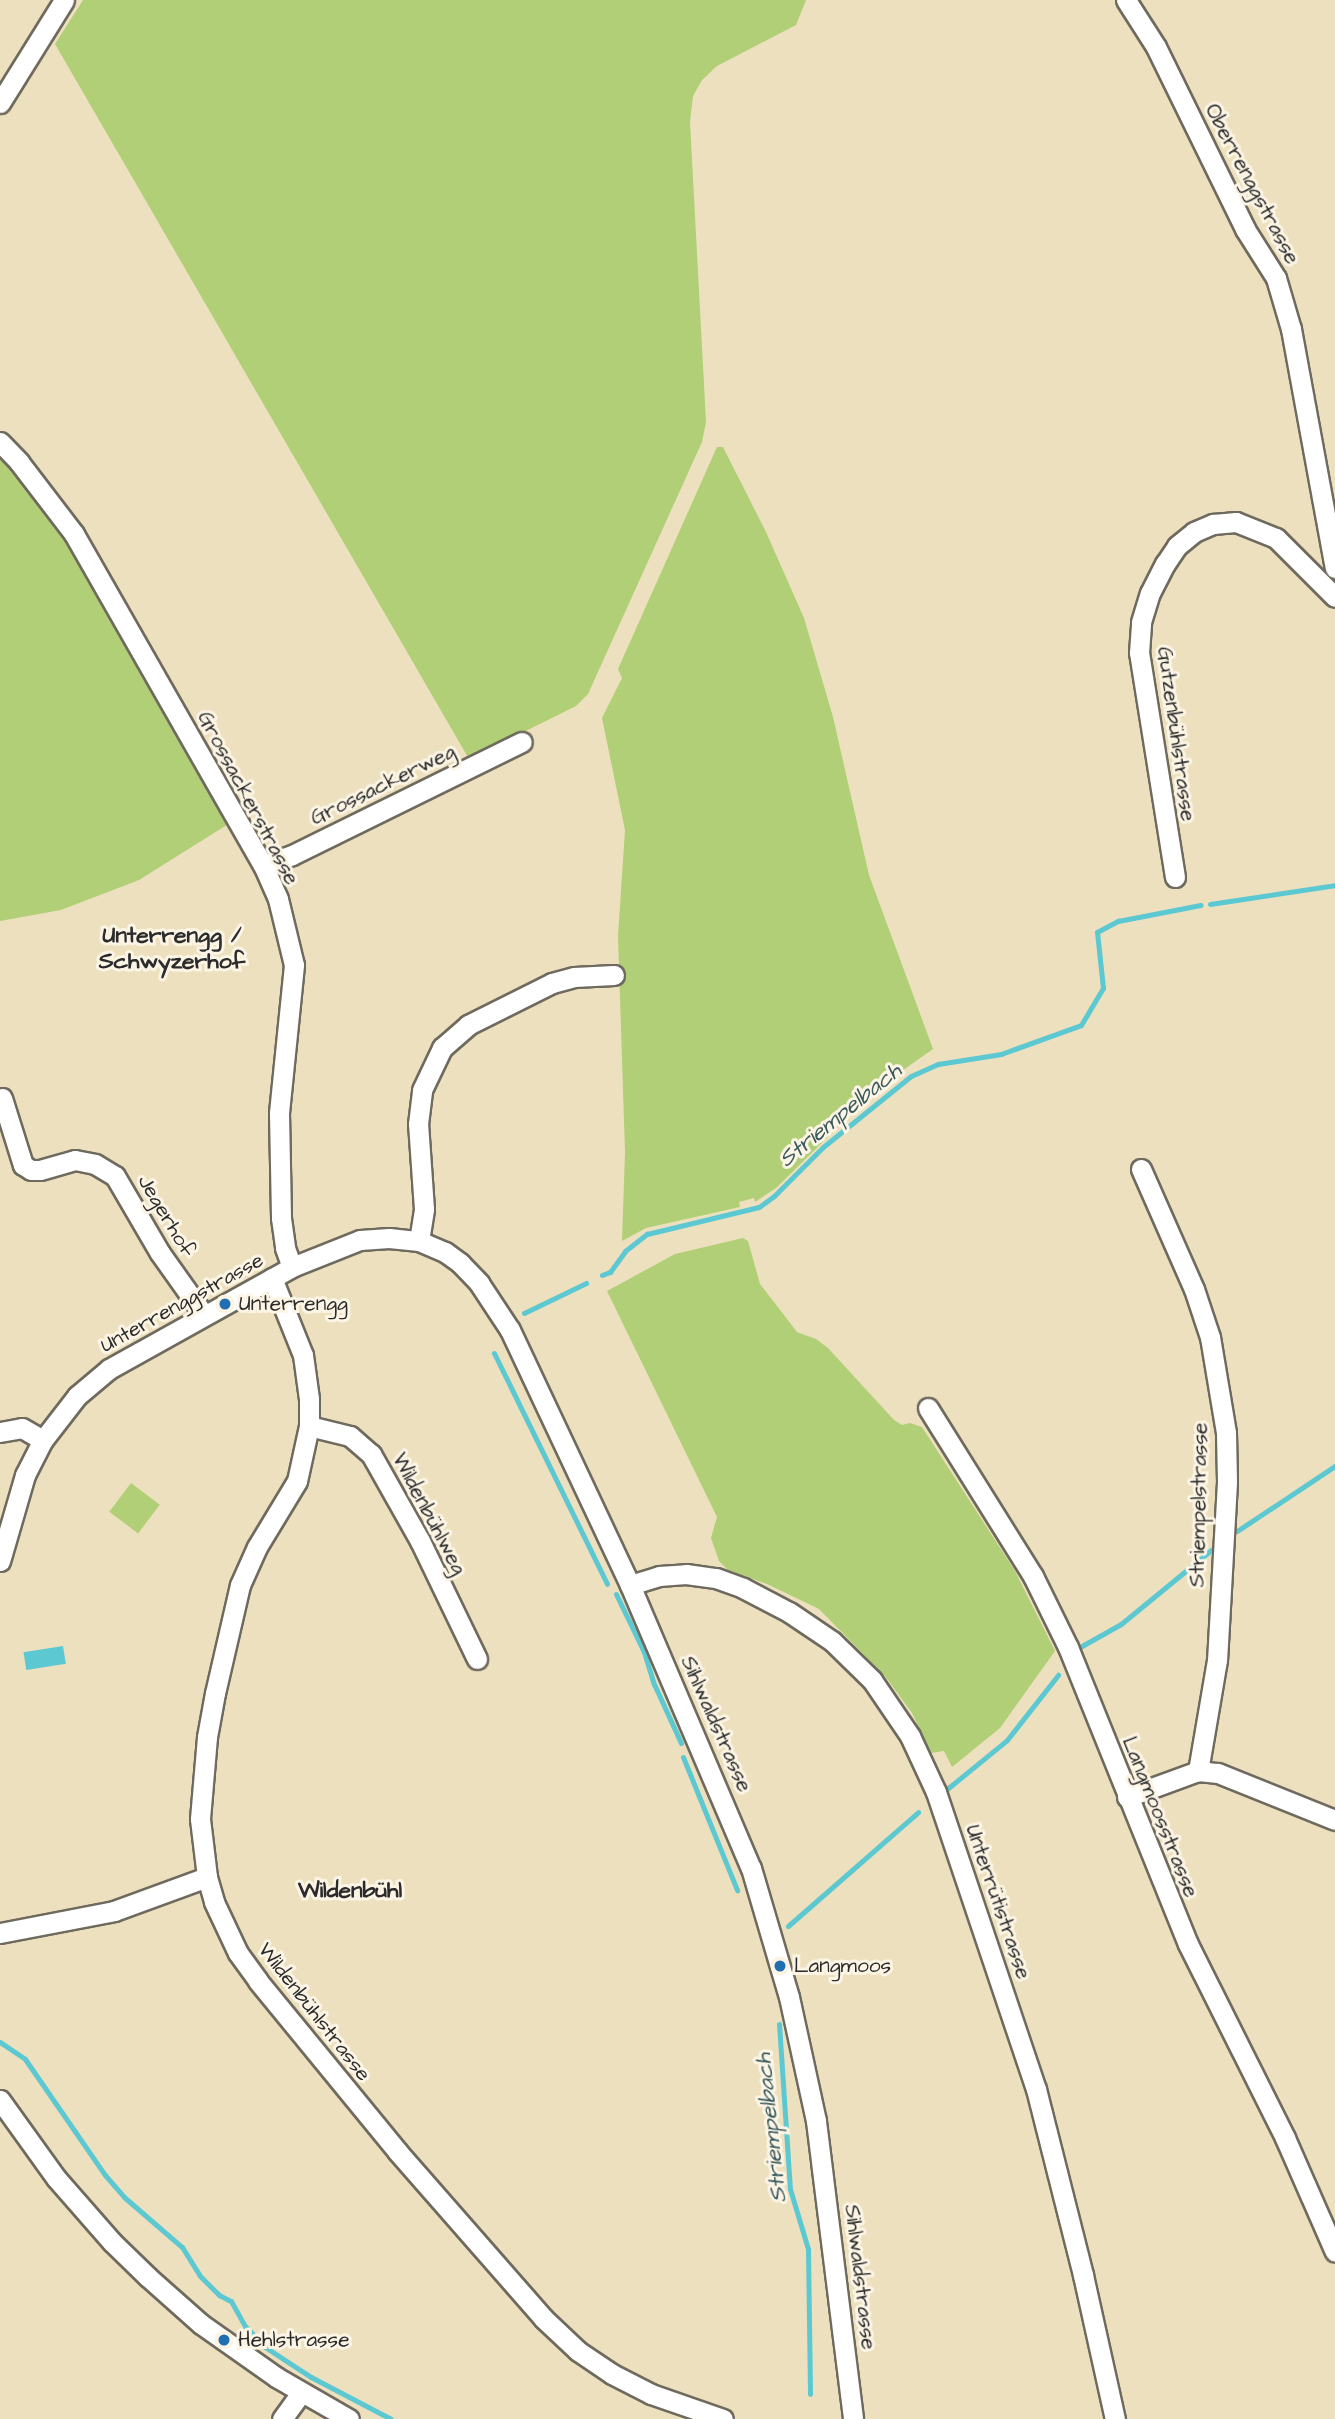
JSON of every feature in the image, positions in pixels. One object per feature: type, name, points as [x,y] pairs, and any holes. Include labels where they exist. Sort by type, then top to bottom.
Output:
[{"type":"street","points":[[0,103],[64,0]]},
{"type":"street","name":"Oberrenggstrasse","points":[[1126,0],[1156,47],[1245,229],[1276,278],[1291,329],[1335,568]]},
{"type":"street","name":"Grossackerstrasse","points":[[0,442],[19,462],[74,534],[263,865],[278,899],[294,965],[279,1113],[281,1218],[285,1248],[292,1267]]},
{"type":"street","name":"Gutzenbühlstrasse","points":[[1175,877],[1139,653],[1141,622],[1150,593],[1165,564],[1177,546],[1194,532],[1213,524],[1236,522],[1276,538],[1335,597]]},
{"type":"street","name":"Grossackerweg","points":[[263,865],[292,855],[522,742]]},
{"type":"street","points":[[419,1241],[424,1209],[418,1124],[422,1090],[442,1048],[468,1024],[543,987],[573,977],[614,975]]},
{"type":"street","name":"Jegerhof","points":[[2,1098],[23,1165],[31,1170],[40,1170],[75,1160],[96,1164],[115,1176],[160,1253],[204,1315]]},
{"type":"street","name":"Striempelstrasse","points":[[1141,1169],[1195,1289],[1210,1337],[1226,1433],[1217,1660],[1198,1771]]},
{"type":"street","name":"Sihlwaldstrasse","points":[[292,1267],[360,1240],[390,1238],[419,1241],[445,1252],[460,1263],[479,1283],[510,1330],[630,1585],[739,1835],[786,1987],[816,2121],[839,2289],[853,2419]]},
{"type":"street","name":"Unterrenggstrasse","points":[[0,1561],[25,1475],[43,1440],[77,1396],[109,1369],[292,1267]]},
{"type":"street","name":"Wildenbühlstrasse","points":[[272,1278],[303,1355],[309,1399],[309,1426],[297,1481],[257,1547],[240,1585],[203,1770],[200,1819],[207,1877],[223,1925],[258,1981],[397,2151],[543,2318],[578,2351],[612,2374],[701,2416],[723,2419]]},
{"type":"street","name":"Langmoosstrasse","points":[[928,1408],[1033,1576],[1069,1647],[1126,1797],[1188,1944],[1285,2138],[1335,2252]]},
{"type":"street","name":"Wildenbühlweg","points":[[309,1426],[350,1436],[371,1454],[420,1541],[477,1659]]},
{"type":"street","points":[[0,1432],[22,1428],[43,1440]]},
{"type":"street","name":"Unterrütistrasse","points":[[630,1585],[673,1575],[716,1578],[743,1588],[789,1612],[832,1641],[872,1680],[910,1736],[936,1792],[1036,2089],[1083,2276],[1115,2419]]},
{"type":"street","points":[[1126,1797],[1198,1771],[1218,1773],[1335,1820]]},
{"type":"street","points":[[0,1933],[114,1911],[207,1877]]},
{"type":"street","points":[[0,2100],[56,2178],[111,2242],[148,2277],[201,2323],[301,2393],[349,2419]]},
{"type":"street","points":[[282,2419],[301,2393]]},
{"type":"green space","points":[[83,0],[806,0],[796,25],[717,66],[702,80],[693,96],[690,122],[706,422],[702,442],[588,694],[576,706],[469,759],[55,44]]},
{"type":"green space","points":[[717,447],[723,447],[766,532],[804,618],[833,717],[869,875],[933,1049],[879,1087],[776,1188],[755,1202],[754,1198],[739,1202],[740,1207],[646,1228],[622,1241],[625,1152],[618,936],[625,830],[602,718],[622,678],[618,669]]},
{"type":"green space","points":[[0,454],[37,496],[74,553],[230,823],[139,880],[61,910],[0,921]]},
{"type":"green space","points":[[743,1238],[748,1241],[760,1284],[797,1332],[816,1339],[828,1348],[894,1420],[902,1425],[910,1423],[922,1427],[1015,1571],[1055,1651],[1000,1728],[952,1767],[944,1751],[931,1753],[912,1713],[885,1676],[819,1609],[767,1584],[728,1570],[719,1561],[711,1538],[717,1517],[607,1291],[675,1254]]},
{"type":"green space","points":[[131,1483],[160,1505],[138,1533],[109,1512]]},
{"type":"water","points":[[63,1646],[66,1664],[26,1670],[23,1652]]},
{"type":"waterway","points":[[1210,904],[1335,885]]},
{"type":"waterway","name":"Striempelbach","points":[[602,1275],[610,1272],[625,1251],[647,1234],[759,1207],[774,1196],[823,1147],[911,1076],[938,1064],[1001,1054],[1081,1025],[1103,988],[1097,932],[1118,921],[1200,905]]},
{"type":"waterway","name":"Striempelbach","points":[[524,1313],[586,1283]]},
{"type":"waterway","name":"Striempelbach","points":[[494,1353],[607,1584]]},
{"type":"waterway","points":[[1237,1531],[1335,1466]]},
{"type":"waterway","points":[[1080,1647],[1121,1624],[1211,1550]]},
{"type":"waterway","name":"Striempelbach","points":[[616,1594],[644,1652],[654,1684],[681,1743]]},
{"type":"waterway","points":[[947,1789],[1007,1740],[1058,1675]]},
{"type":"waterway","name":"Striempelbach","points":[[683,1757],[737,1890]]},
{"type":"waterway","points":[[788,1926],[918,1812]]},
{"type":"waterway","name":"Striempelbach","points":[[779,2024],[790,2189],[808,2249],[810,2394]]},
{"type":"waterway","points":[[0,2042],[25,2059],[105,2175],[124,2197],[182,2247],[200,2276],[219,2295],[231,2301],[245,2326],[265,2347],[311,2377],[391,2419]]},
{"type":"place","name":"Unterrengg","points":[[225,1304]]},
{"type":"place","name":"Langmoos","points":[[780,1966]]},
{"type":"place","name":"Hehlstrasse","points":[[224,2340]]},
{"type":"district","name":"Unterrengg / Schwyzerhof","points":[[172,948]]},
{"type":"district","name":"Wildenbühl","points":[[350,1890]]}]
